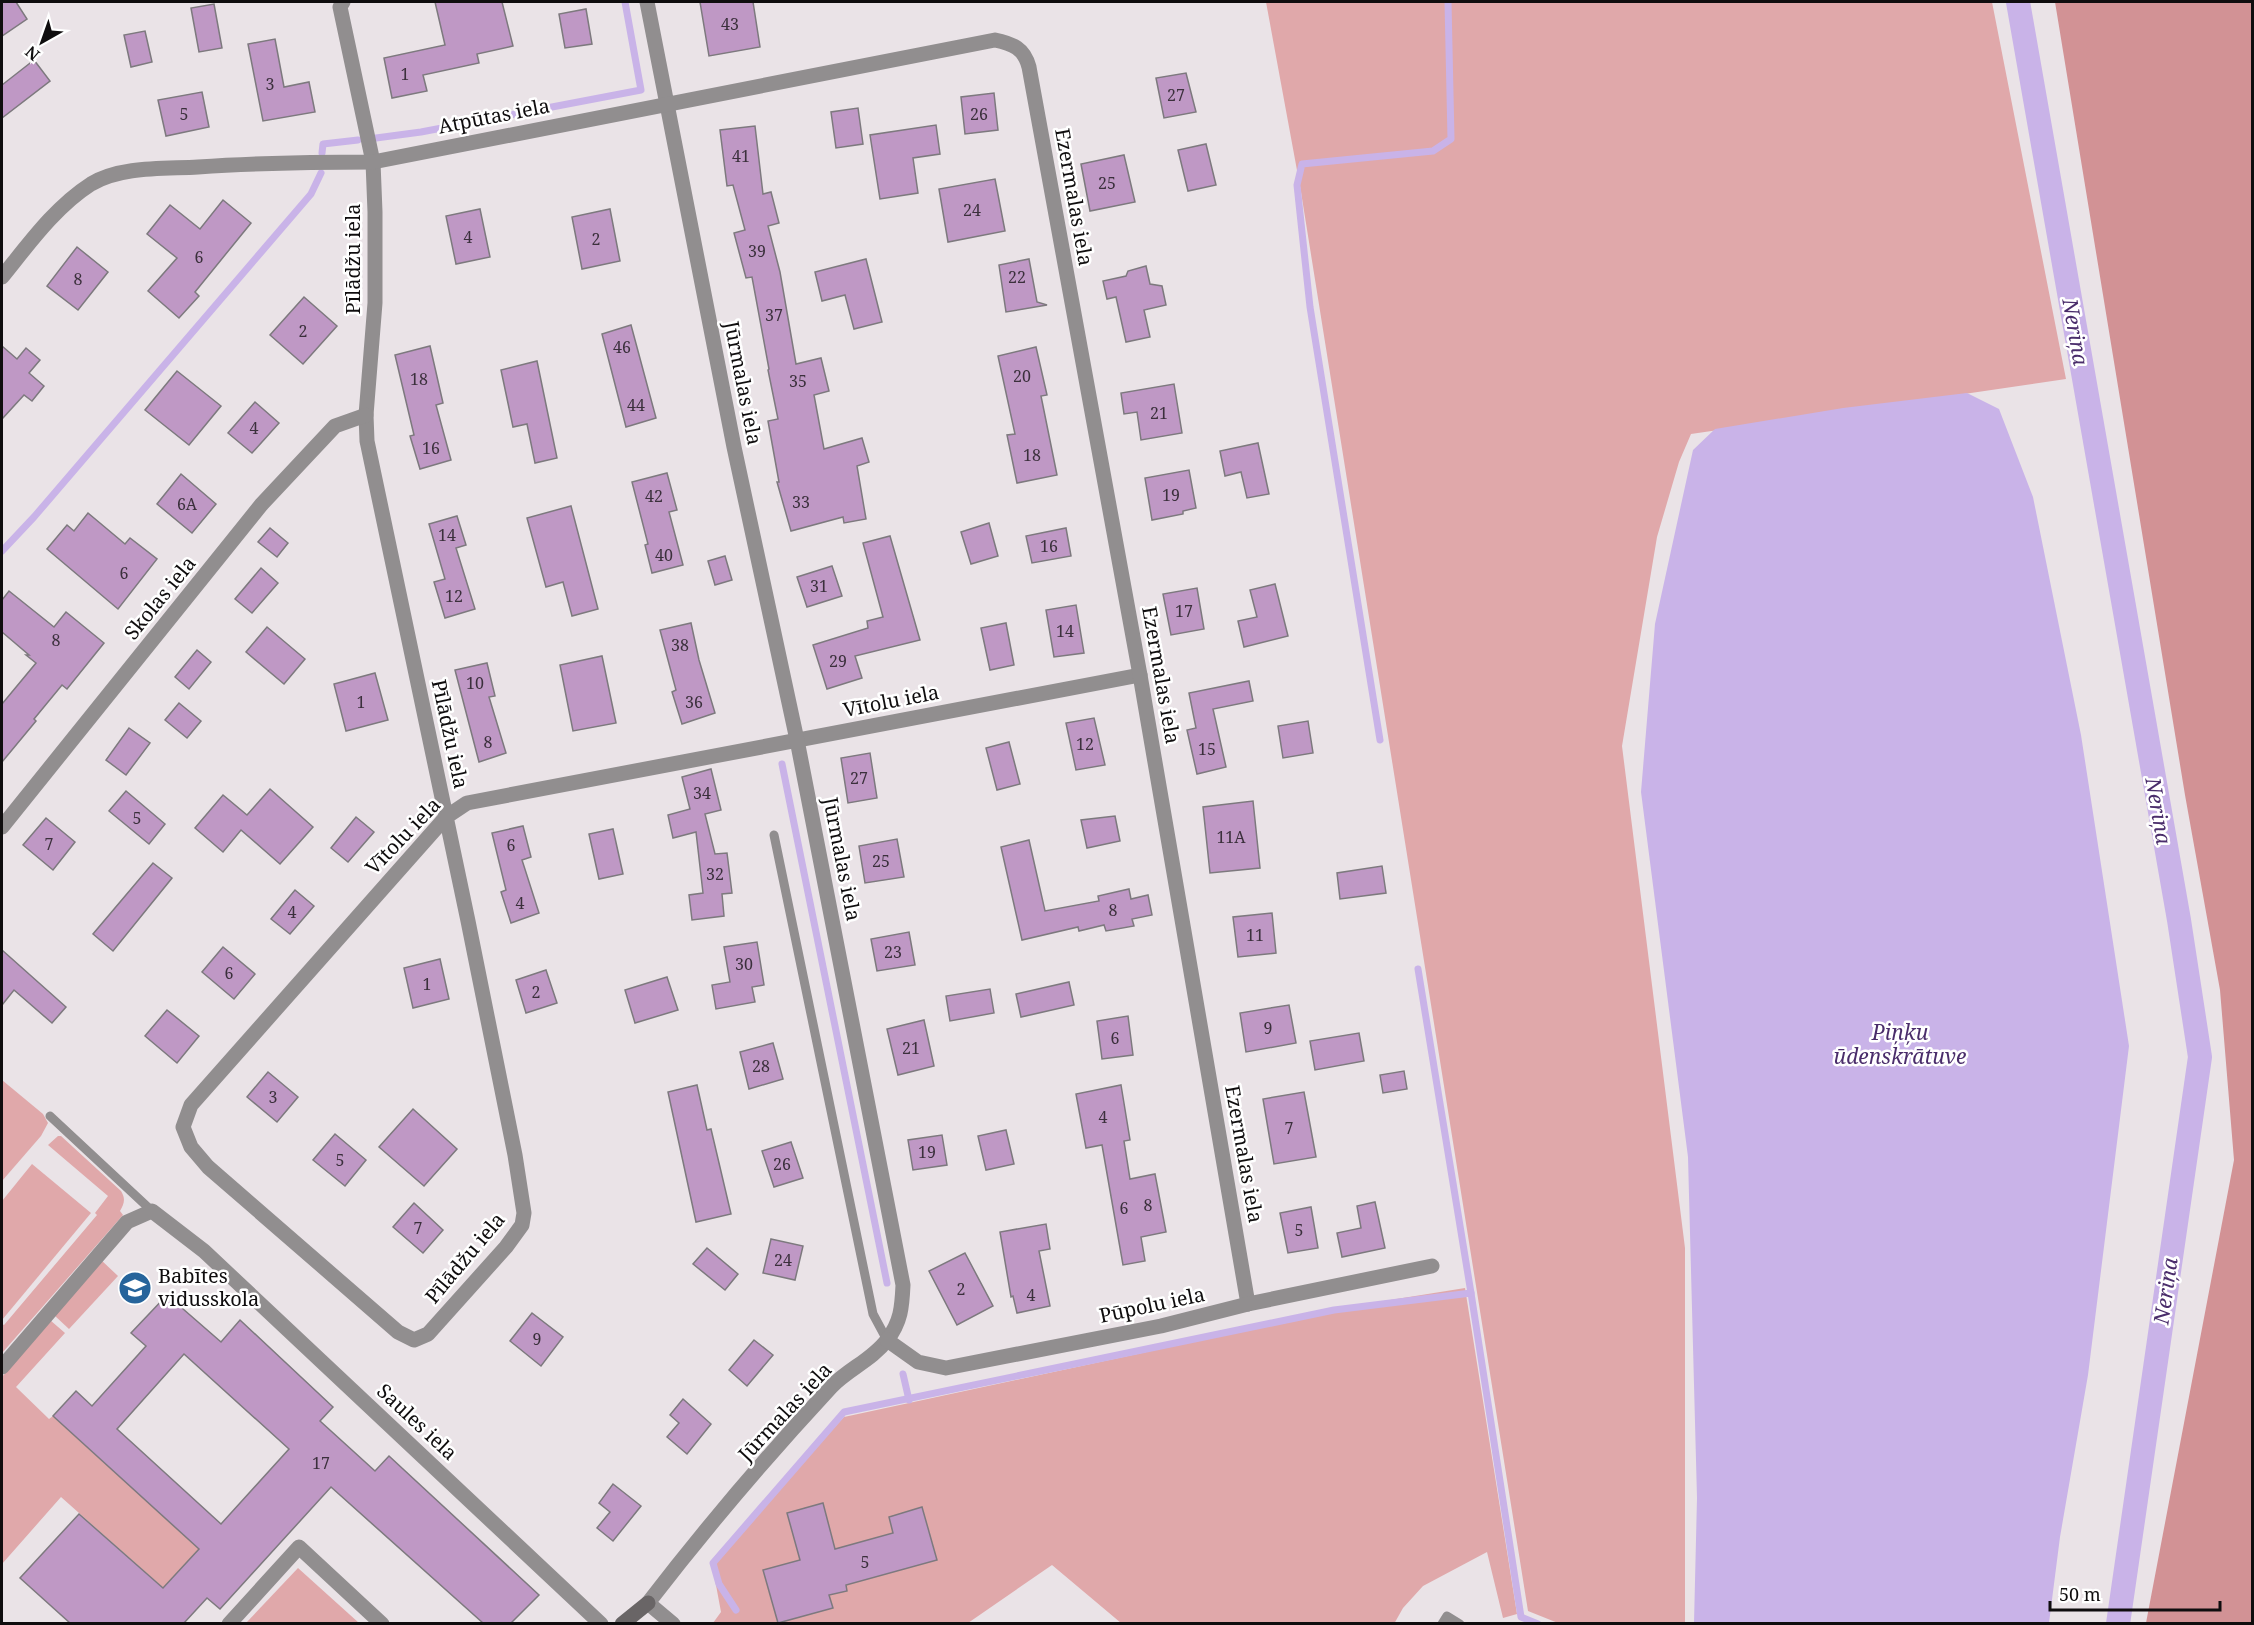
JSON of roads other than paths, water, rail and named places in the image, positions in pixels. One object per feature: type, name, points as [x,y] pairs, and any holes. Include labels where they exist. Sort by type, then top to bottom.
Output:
[{"type":"street","name":"Pīlādžu iela","points":[[343,2],[340,7],[373,162],[375,303],[366,415],[368,441],[515,1155],[524,1213],[522,1225],[506,1247],[428,1334],[414,1340]]},
{"type":"street","name":"Jūrmalas iela","points":[[622,1623],[648,1603],[690,1548],[833,1385],[872,1356],[887,1340],[902,1315],[903,1285],[797,740],[734,447],[647,2]]},
{"type":"street","name":"Atpūtas iela","points":[[2,277],[55,214],[91,184],[112,175],[148,170],[280,162],[373,162],[994,40],[1014,44],[1026,55]]},
{"type":"street","name":"Ezermalas iela","points":[[1026,55],[1140,675],[1248,1304]]},
{"type":"street","name":"Skolas iela","points":[[2,827],[261,505],[335,426],[366,415]]},
{"type":"street","name":"Vītolu iela","points":[[414,1340],[399,1332],[208,1167],[191,1147],[183,1127],[191,1105],[446,817],[467,803],[1140,675]]},
{"type":"street","name":"Saules iela","points":[[152,1211],[204,1251],[601,1623]]},
{"type":"street","points":[[2,1367],[127,1222],[152,1211]]},
{"type":"street","name":"Pūpolu iela","points":[[887,1340],[918,1362],[946,1368],[1161,1326],[1248,1304],[1432,1266]]},
{"type":"street","points":[[229,1623],[299,1547],[382,1623]]},
{"type":"street","points":[[648,1603],[672,1623]]},
{"type":"lane","points":[[774,835],[873,1314],[887,1340]]},
{"type":"lane","points":[[50,1116],[152,1211]]},
{"type":"lane","points":[[1442,1623],[1447,1616],[1460,1623]]},
{"type":"water","name":"Piņķu ūdenskrātuve","points":[[1967,393],[1999,409],[2033,497],[2081,735],[2129,1046],[2088,1375],[2060,1537],[2049,1623],[1694,1623],[1697,1498],[1688,1157],[1641,792],[1655,624],[1693,450],[1715,429],[1843,408]]},
{"type":"waterway","points":[[376,138],[421,132],[641,90],[625,2]]},
{"type":"waterway","points":[[1380,740],[1310,307],[1297,185],[1302,164],[1433,151],[1451,139],[1448,2]]},
{"type":"waterway","name":"Neriņa","points":[[2018,2],[2179,920],[2200,1057],[2118,1624]]},
{"type":"waterway","points":[[322,153],[323,144],[358,140]]},
{"type":"waterway","points":[[2,551],[34,517],[311,194],[321,173]]},
{"type":"waterway","points":[[782,764],[887,1283]]},
{"type":"waterway","points":[[1418,969],[1521,1617],[1538,1624]]},
{"type":"waterway","points":[[736,1610],[719,1584],[713,1563],[844,1412],[1334,1310],[1471,1293]]},
{"type":"waterway","points":[[903,1374],[909,1400]]},
{"type":"place","name":"Babītes vidusskola","points":[[135,1288]]}]
